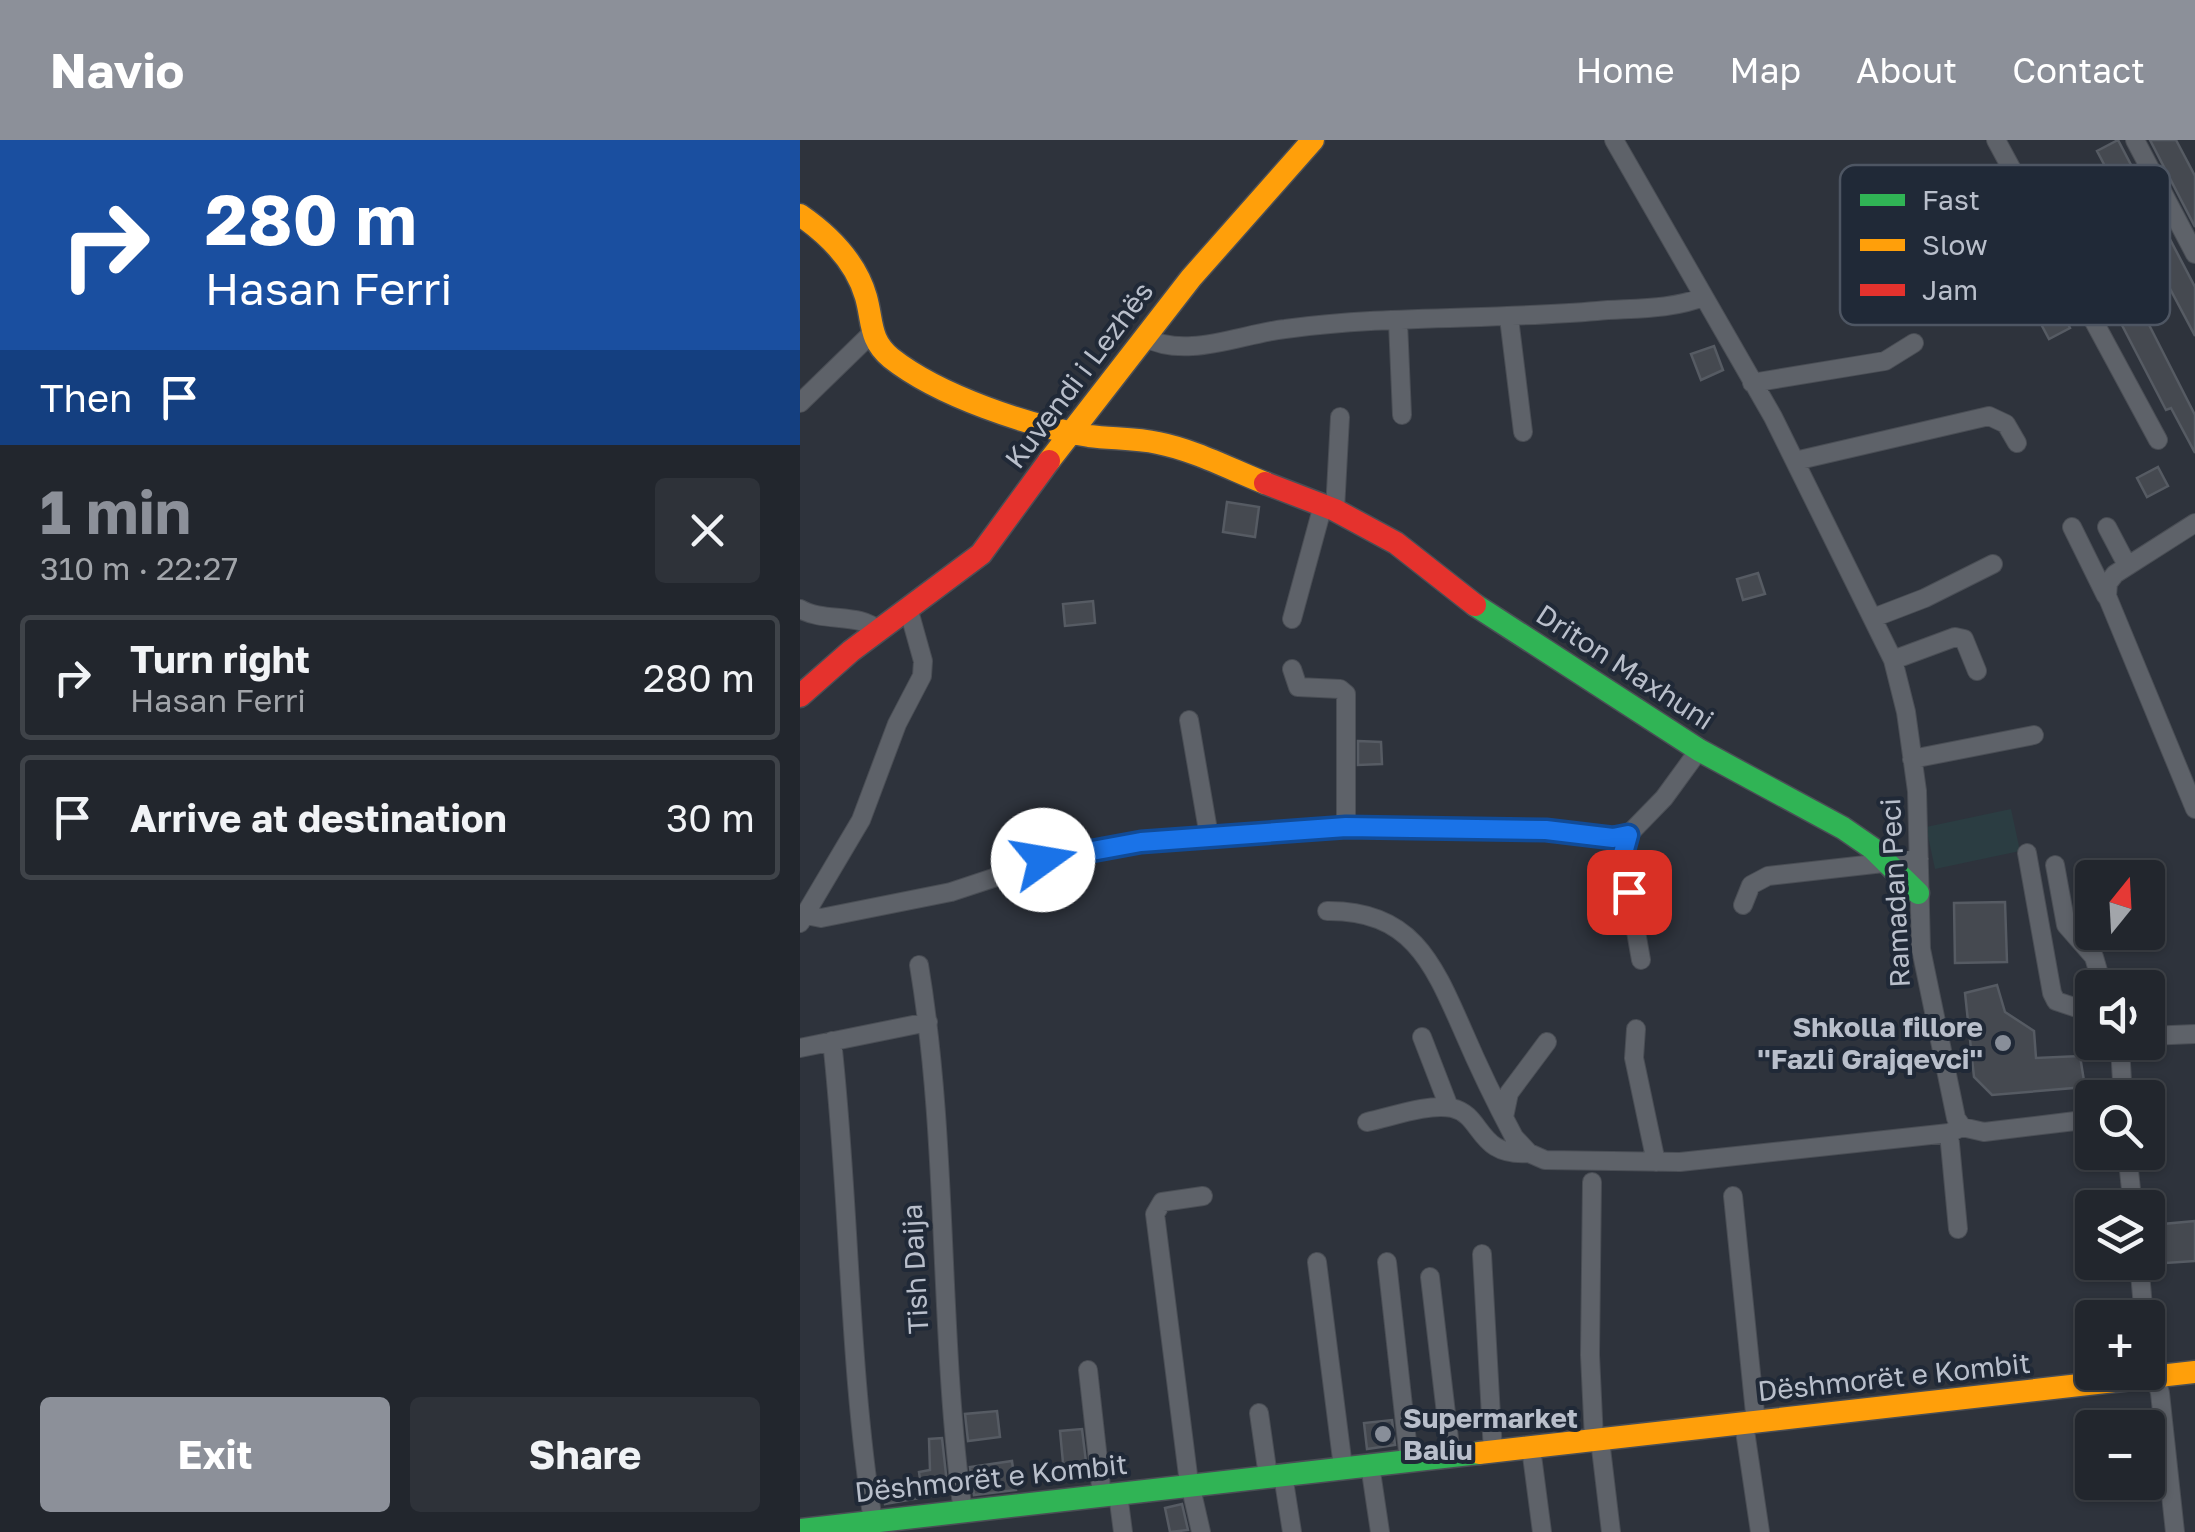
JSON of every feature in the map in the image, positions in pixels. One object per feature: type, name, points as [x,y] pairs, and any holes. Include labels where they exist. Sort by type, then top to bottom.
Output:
[{"type":"street","name":"Kuvendi i Lezhës","points":[[800,696],[980,554],[1144,336],[1313,140]]},
{"type":"street","name":"Ramadan Peci","points":[[1614,140],[1795,462],[1892,660],[1906,712],[1918,791],[1921,949],[1932,1017],[1956,1118],[1958,1229]]},
{"type":"street","points":[[1996,140],[2010,165]]},
{"type":"street","points":[[2135,140],[2148,165]]},
{"type":"street","points":[[2170,206],[2195,254]]},
{"type":"street","points":[[800,215],[832,242],[852,268],[866,301],[871,334],[800,404]]},
{"type":"street","points":[[1144,336],[1157,343],[1185,347],[1277,330],[1509,318],[1672,305],[1702,297]]},
{"type":"street","points":[[1509,318],[1523,432]]},
{"type":"street","points":[[1398,322],[1402,415]]},
{"type":"street","points":[[2096,325],[2158,440]]},
{"type":"street","name":"Driton Maxhuni","points":[[871,334],[884,353],[922,380],[1070,432],[1168,444],[1329,507],[1396,543],[1430,575],[1699,750],[1843,828],[1890,864],[1918,893]]},
{"type":"street","points":[[1752,383],[1885,361],[1914,343]]},
{"type":"street","points":[[1795,462],[1988,416],[2006,424],[2016,444]]},
{"type":"street","points":[[1292,619],[1329,507],[1340,418]]},
{"type":"street","points":[[2106,596],[2108,583],[2127,565],[2195,524]]},
{"type":"street","points":[[2072,527],[2106,596],[2195,809]]},
{"type":"street","points":[[2107,527],[2127,565]]},
{"type":"street","points":[[1873,618],[1925,598],[1992,564]]},
{"type":"street","points":[[800,609],[827,618],[870,623],[880,631]]},
{"type":"street","points":[[803,920],[862,820],[897,724],[922,676],[923,660],[910,610]]},
{"type":"street","points":[[1892,660],[1955,637],[1964,638],[1976,671]]},
{"type":"street","points":[[1292,669],[1298,686],[1340,689],[1346,694],[1346,827]]},
{"type":"street","points":[[1190,720],[1209,836]]},
{"type":"street","name":"Ramadan Peci","points":[[1912,759],[2034,734]]},
{"type":"street","points":[[1642,960],[1622,857],[1628,835],[1655,808],[1699,750]]},
{"type":"street","points":[[803,920],[951,892],[1072,852],[1209,836],[1346,827],[1546,830],[1613,838],[1628,835]]},
{"type":"street","points":[[2027,852],[2052,993],[2056,1002],[2075,1008]]},
{"type":"street","points":[[1743,905],[1751,885],[1768,876],[1918,859]]},
{"type":"street","points":[[2055,865],[2066,925],[2094,957],[2098,970]]},
{"type":"street","points":[[1327,911],[1380,919],[1415,942],[1448,994],[1504,1118],[1528,1153]]},
{"type":"street","name":"Tish Daija","points":[[919,965],[928,1022],[945,1316],[963,1512]]},
{"type":"street","points":[[800,1048],[928,1022]]},
{"type":"street","points":[[1636,1029],[1634,1058],[1656,1162]]},
{"type":"street","points":[[2165,1035],[2195,1034]]},
{"type":"street","points":[[1422,1037],[1449,1107]]},
{"type":"street","points":[[832,1041],[846,1196],[855,1378],[873,1521]]},
{"type":"street","points":[[1504,1118],[1509,1093],[1548,1042]]},
{"type":"street","points":[[1367,1122],[1449,1107],[1468,1117],[1494,1147],[1564,1163],[1656,1162],[2075,1121]]},
{"type":"street","points":[[1592,1182],[1590,1355],[1597,1440],[1611,1532]]},
{"type":"street","points":[[1201,1532],[1190,1486],[1155,1209],[1162,1202],[1203,1196]]},
{"type":"street","points":[[1734,1196],[1760,1532]]},
{"type":"street","points":[[1482,1254],[1493,1452]]},
{"type":"street","points":[[1316,1262],[1344,1467]]},
{"type":"street","points":[[1387,1262],[1409,1460]]},
{"type":"street","points":[[1430,1277],[1451,1456]]},
{"type":"street","points":[[1088,1370],[1110,1495],[1122,1532]]},
{"type":"street","name":"Dëshmorët e Kombit","points":[[2165,1377],[2195,1372]]},
{"type":"street","name":"Dëshmorët e Kombit","points":[[800,1530],[2075,1387]]},
{"type":"street","points":[[2157,1390],[2175,1532]]},
{"type":"street","points":[[1259,1412],[1292,1532]]},
{"type":"street","points":[[1531,1448],[1542,1532]]},
{"type":"street","points":[[1370,1465],[1380,1532]]},
{"type":"shaded area","points":[[2011,809],[2020,851],[1935,869],[1926,827]]},
{"type":"building","points":[[2118,140],[2131,165],[2104,165],[2097,151]]},
{"type":"building","points":[[2150,140],[2176,140],[2195,176],[2195,227],[2170,179],[2170,165],[2163,165]]},
{"type":"building","points":[[2170,239],[2195,287],[2195,336],[2170,289]]},
{"type":"building","points":[[2042,325],[2068,325],[2070,328],[2049,339]]},
{"type":"building","points":[[2122,325],[2149,325],[2195,415],[2195,453],[2171,408],[2166,410]]},
{"type":"building","points":[[1714,346],[1723,370],[1701,380],[1691,354]]},
{"type":"building","points":[[2158,467],[2168,486],[2147,497],[2137,478]]},
{"type":"building","points":[[1227,502],[1259,507],[1255,537],[1223,532]]},
{"type":"building","points":[[1758,573],[1765,594],[1743,600],[1737,579]]},
{"type":"building","points":[[1093,601],[1095,623],[1065,626],[1063,604]]},
{"type":"building","points":[[1358,741],[1381,742],[1382,764],[1358,765]]},
{"type":"building","points":[[2005,902],[2007,962],[1955,963],[1954,903]]},
{"type":"building","name":"Shkolla fillore ''Fazli Grajqevci''","points":[[1997,985],[2005,1012],[2034,1031],[2036,1058],[2075,1056],[2075,1060],[2081,1060],[2084,1080],[2075,1080],[2075,1088],[1992,1095],[1974,1077],[1965,993]]},
{"type":"building","points":[[2195,1221],[2195,1261],[2166,1263],[2165,1224]]},
{"type":"building","points":[[997,1411],[1000,1437],[968,1441],[965,1414]]},
{"type":"building","points":[[1392,1420],[1395,1445],[1367,1449],[1364,1423]]},
{"type":"building","points":[[1082,1429],[1087,1470],[1064,1473],[1060,1431]]},
{"type":"building","points":[[942,1438],[948,1493],[885,1504],[882,1486],[920,1479],[919,1472],[930,1470],[929,1439]]},
{"type":"building","points":[[1012,1461],[1016,1490],[974,1495],[970,1467]]},
{"type":"building","points":[[1182,1504],[1188,1530],[1170,1532],[1165,1508]]},
{"type":"traffic: fast","points":[[1475,605],[1699,750],[1843,828],[1872,848],[1918,893]]},
{"type":"traffic: fast","points":[[800,1530],[1479,1453]]},
{"type":"traffic: slow","points":[[1049,461],[1191,278],[1313,140]]},
{"type":"traffic: slow","points":[[800,215],[848,261],[866,297],[879,344],[911,372],[959,397],[1013,417],[1089,436],[1171,446],[1265,483]]},
{"type":"traffic: slow","points":[[1479,1453],[2195,1372]]},
{"type":"traffic: jam","points":[[800,696],[851,651],[981,554],[1049,461]]},
{"type":"traffic: jam","points":[[1265,483],[1335,510],[1396,543],[1475,605]]},
{"type":"place","name":"Shkolla fillore ''Fazli Grajqevci''","points":[[2003,1043]]},
{"type":"place","name":"Supermarket Baliu","points":[[1383,1434]]},
{"type":"route","points":[[1043,860],[1141,842],[1326,828],[1546,830],[1613,838],[1628,835],[1622,857],[1629,892]]}]
